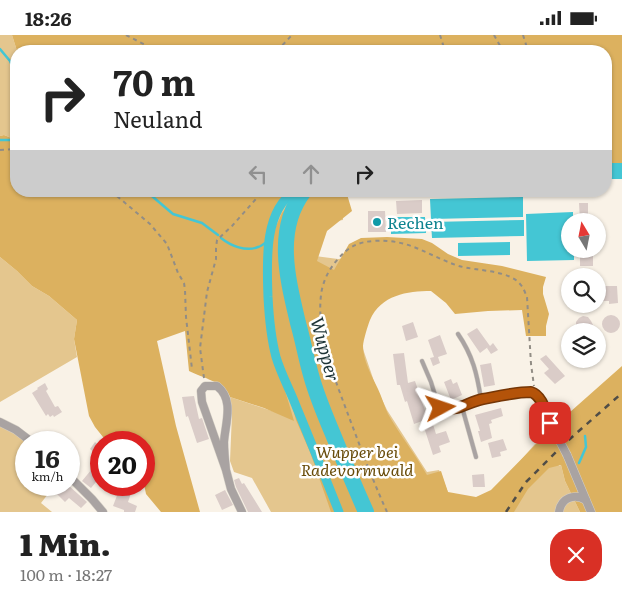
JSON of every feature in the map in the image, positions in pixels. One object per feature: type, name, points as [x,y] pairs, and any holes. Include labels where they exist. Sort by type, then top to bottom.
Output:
[{"type":"street","points":[[226,470],[224,442],[228,409],[227,399],[217,386],[205,386],[201,391],[202,402],[231,489],[242,512]]},
{"type":"street","points":[[0,422],[17,431]]},
{"type":"street","points":[[554,430],[567,455],[591,512]]},
{"type":"street","points":[[80,488],[99,510]]},
{"type":"street","points":[[559,512],[561,505],[567,498],[577,497],[586,500]]},
{"type":"lane","points":[[458,334],[472,359],[481,399]]},
{"type":"lane","points":[[422,361],[432,382],[438,406],[441,408],[462,407],[481,399],[524,392],[535,393],[540,398],[554,430]]},
{"type":"lane","points":[[462,407],[476,457]]},
{"type":"path","points":[[126,35],[145,45]]},
{"type":"path","points":[[283,45],[292,35]]},
{"type":"path","points":[[118,197],[161,235],[167,244],[178,273],[184,283],[192,369]]},
{"type":"path","points":[[205,386],[200,348],[207,292],[216,259],[217,240],[258,197]]},
{"type":"path","points":[[387,512],[370,474],[340,393],[322,327],[321,299],[324,282],[329,271],[349,248],[359,243],[374,241],[397,242],[413,246],[461,267],[515,279],[523,287],[526,297],[535,393]]},
{"type":"green space","points":[[0,35],[12,35],[15,45],[10,45],[10,137],[4,135],[0,136]]},
{"type":"green space","points":[[12,35],[622,35],[622,171],[612,171],[612,45],[15,45]]},
{"type":"green space","points":[[4,135],[10,137],[10,197],[289,197],[282,204],[273,222],[267,267],[267,292],[269,316],[280,371],[294,421],[264,408],[230,397],[218,384],[189,371],[185,331],[157,341],[176,426],[200,512],[161,512],[148,496],[155,496],[155,431],[98,431],[89,416],[74,339],[77,320],[49,296],[32,286],[0,257],[0,136]]},
{"type":"green space","name":"Wupper bei Radevormwald","points":[[262,197],[343,197],[343,220],[318,221],[315,256],[338,259],[358,257],[362,346],[376,387],[387,410],[427,472],[439,470],[456,512],[271,512],[252,478],[234,472],[230,461],[232,414],[230,397],[278,413],[213,250]]},
{"type":"green space","points":[[348,197],[352,211],[327,231],[317,261],[334,270],[349,244],[361,238],[387,237],[422,239],[462,260],[502,266],[546,277],[543,294],[549,314],[546,336],[526,336],[522,310],[455,314],[446,303],[431,291],[413,292],[388,300],[375,312],[369,322],[363,344],[366,363],[388,414],[427,475],[441,471],[448,492],[476,497],[491,490],[552,428],[622,366],[622,512],[580,512],[565,481],[561,465],[549,468],[528,489],[514,512],[331,512],[310,452],[296,420],[272,326],[270,265],[272,235],[282,213],[295,198]]},
{"type":"green space","points":[[0,257],[32,286],[49,296],[77,320],[74,339],[77,357],[0,402]]},
{"type":"green space","points":[[0,424],[15,433],[15,496],[46,496],[41,503],[52,512],[0,512]]},
{"type":"green space","points":[[546,439],[559,466],[561,465],[565,481],[580,512],[481,512],[514,468],[535,444]]},
{"type":"water","points":[[523,197],[523,217],[431,219],[430,199]]},
{"type":"water","points":[[573,212],[561,213],[561,258],[574,258],[574,260],[527,261],[526,214]]},
{"type":"water","points":[[391,217],[425,217],[426,233],[391,234]]},
{"type":"water","points":[[524,220],[524,236],[432,238],[431,222]]},
{"type":"water","points":[[510,242],[510,255],[458,256],[458,243]]},
{"type":"building","points":[[422,200],[422,213],[397,214],[396,201]]},
{"type":"building","points":[[579,203],[588,203],[588,213],[580,213]]},
{"type":"building","name":"Rechen","points":[[368,211],[385,211],[386,232],[368,232]]},
{"type":"building","points":[[580,258],[593,258],[593,266],[580,266]]},
{"type":"building","points":[[606,286],[617,286],[618,303],[609,304],[609,301],[606,301]]},
{"type":"building","points":[[611,315],[620,324],[617,330],[611,333],[606,331],[606,323],[602,323],[605,318]]},
{"type":"building","points":[[583,316],[588,317],[592,323],[576,323]]},
{"type":"building","points":[[413,322],[418,337],[406,341],[402,326]]},
{"type":"building","points":[[477,328],[490,346],[493,343],[498,350],[491,354],[488,347],[480,353],[467,334]]},
{"type":"building","points":[[440,335],[447,354],[438,357],[440,363],[433,366],[430,358],[434,357],[428,340]]},
{"type":"building","points":[[404,353],[408,383],[415,381],[428,419],[431,418],[436,434],[446,431],[450,442],[439,446],[441,452],[433,455],[422,421],[414,424],[407,401],[405,402],[400,385],[397,385],[393,354]]},
{"type":"building","points":[[546,355],[565,376],[555,384],[544,373],[549,369],[540,359]]},
{"type":"building","points":[[491,363],[495,385],[484,387],[480,365]]},
{"type":"building","points":[[451,379],[453,384],[457,382],[462,395],[451,400],[444,382]]},
{"type":"building","points":[[45,383],[48,389],[46,391],[55,407],[58,406],[62,412],[54,417],[53,415],[50,417],[48,414],[46,416],[32,393]]},
{"type":"building","points":[[194,396],[199,419],[202,418],[209,439],[197,443],[188,416],[186,417],[182,397]]},
{"type":"building","points":[[501,408],[503,416],[491,420],[492,423],[489,424],[492,438],[481,442],[475,415]]},
{"type":"building","points":[[503,439],[507,450],[500,452],[501,456],[492,458],[488,443]]},
{"type":"building","points":[[90,471],[90,487],[82,481]]},
{"type":"building","points":[[484,474],[485,487],[473,487],[472,475]]},
{"type":"building","points":[[239,478],[262,512],[248,512],[234,480]]},
{"type":"building","points":[[225,490],[233,505],[222,510],[215,495]]},
{"type":"building","points":[[59,496],[80,496],[87,502],[81,508],[69,498],[65,502]]},
{"type":"building","points":[[117,496],[130,496],[128,502],[137,506],[135,512],[124,512],[124,510],[113,506]]},
{"type":"waterway","points":[[0,49],[10,61]]},
{"type":"waterway","points":[[0,140],[10,140]]},
{"type":"waterway","name":"Wupper","points":[[612,171],[622,171]]},
{"type":"waterway","points":[[153,197],[173,214],[202,223],[218,235]]},
{"type":"waterway","points":[[288,197],[277,211],[269,239],[268,284],[272,335],[280,370],[339,512]]},
{"type":"waterway","name":"Wupper","points":[[300,197],[289,222],[286,239],[290,290],[315,389],[366,512]]},
{"type":"waterway","points":[[221,238],[234,246],[249,249],[269,240]]},
{"type":"waterway","points":[[579,463],[586,447],[585,436]]},
{"type":"railway","points":[[506,512],[526,482],[563,445],[622,393]]},
{"type":"place","name":"Rechen","points":[[377,222]]},
{"type":"route","points":[[441,408],[457,408],[481,399],[531,392],[537,394],[540,398],[550,423]]}]
